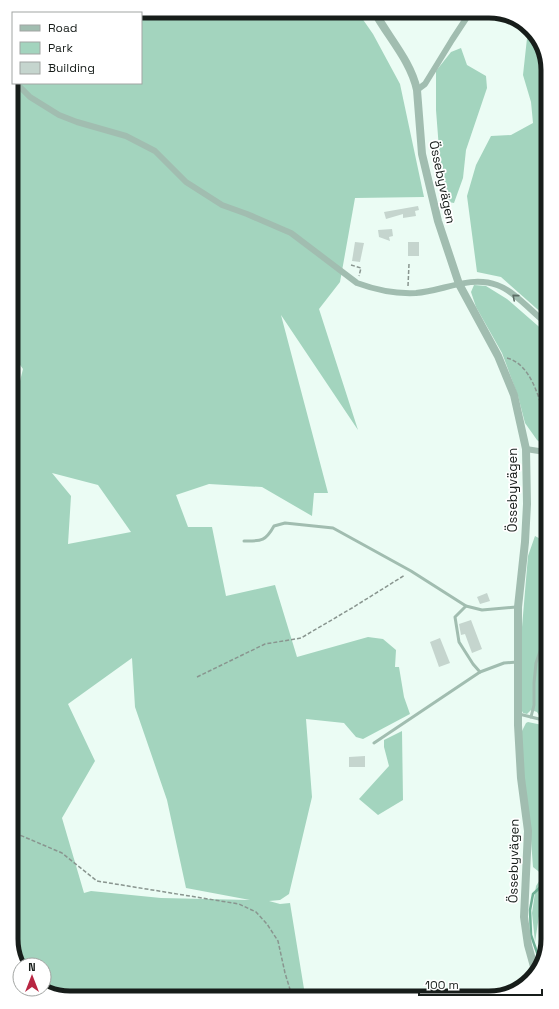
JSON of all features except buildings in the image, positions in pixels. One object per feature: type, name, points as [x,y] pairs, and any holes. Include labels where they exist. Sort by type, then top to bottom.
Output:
[{"type":"street","name":"Össebyvägen","points":[[378,18],[404,59],[416,82],[418,90],[422,154],[438,221],[459,284],[498,356],[514,395],[526,449],[527,504],[518,607],[518,751],[528,831],[524,916],[528,945],[534,966]]},
{"type":"street","points":[[418,90],[425,84],[466,18]]},
{"type":"street","points":[[18,85],[30,97],[59,115],[77,122],[126,136],[155,151],[186,182],[222,205],[290,233],[357,283],[398,293],[417,293],[459,284],[485,282],[497,285],[507,290],[541,319]]},
{"type":"street","points":[[526,449],[541,451]]},
{"type":"lane","points":[[244,541],[261,541],[269,536],[274,526],[286,524],[333,528],[411,571],[466,606],[482,610],[518,607]]},
{"type":"lane","points":[[466,606],[455,617],[459,642],[480,672]]},
{"type":"lane","points":[[531,717],[534,704],[536,663],[541,648]]},
{"type":"lane","points":[[374,743],[480,672],[504,663],[517,662]]},
{"type":"lane","points":[[518,714],[541,720]]},
{"type":"path","points":[[408,293],[409,264]]},
{"type":"path","points":[[351,265],[361,268],[357,283]]},
{"type":"path","points":[[498,356],[514,360],[529,375],[536,387],[541,404]]},
{"type":"path","points":[[197,677],[265,644],[301,638],[411,571]]},
{"type":"path","points":[[18,834],[62,853],[97,880],[239,904],[256,912],[267,924],[278,941],[290,991]]},
{"type":"green space","points":[[142,18],[362,18],[373,34],[400,84],[424,197],[355,198],[340,282],[319,309],[358,430],[281,315],[328,493],[314,493],[312,516],[262,487],[209,484],[176,495],[188,527],[212,527],[226,596],[275,585],[297,657],[368,637],[383,639],[396,650],[395,667],[399,667],[404,697],[410,714],[363,739],[356,737],[344,723],[306,719],[312,797],[289,894],[280,900],[269,901],[280,904],[290,903],[304,991],[67,991],[52,988],[52,957],[21,957],[18,939],[18,389],[23,369],[18,362],[18,85],[142,84]],"holes":[[[52,473],[98,485],[131,532],[68,544],[71,496]],[[132,658],[135,707],[167,800],[186,888],[250,900],[161,898],[91,891],[84,893],[62,818],[95,761],[68,704]]]},
{"type":"green space","points":[[527,35],[536,47],[541,63],[541,312],[501,277],[477,272],[467,196],[476,165],[491,136],[511,135],[533,123],[531,102],[523,75]]},
{"type":"green space","points":[[461,48],[467,65],[486,76],[487,88],[466,150],[463,178],[454,203],[443,201],[436,110],[436,71],[451,52]]},
{"type":"green space","points":[[474,285],[486,286],[507,299],[541,329],[541,443],[537,440],[525,423],[518,396],[502,353],[476,307],[471,292]]},
{"type":"green space","points":[[535,536],[541,539],[541,717],[537,712],[531,710],[527,714],[523,713],[520,707],[522,627],[528,556]]},
{"type":"green space","points":[[528,722],[541,725],[541,873],[533,867],[521,752],[522,731]]},
{"type":"green space","points":[[402,731],[403,800],[378,815],[359,799],[389,766],[384,747],[384,740]]},
{"type":"green space","points":[[541,878],[541,903],[535,942],[532,913],[536,886]]},
{"type":"waterway","points":[[538,955],[531,935],[530,910],[533,894],[541,887]]}]
